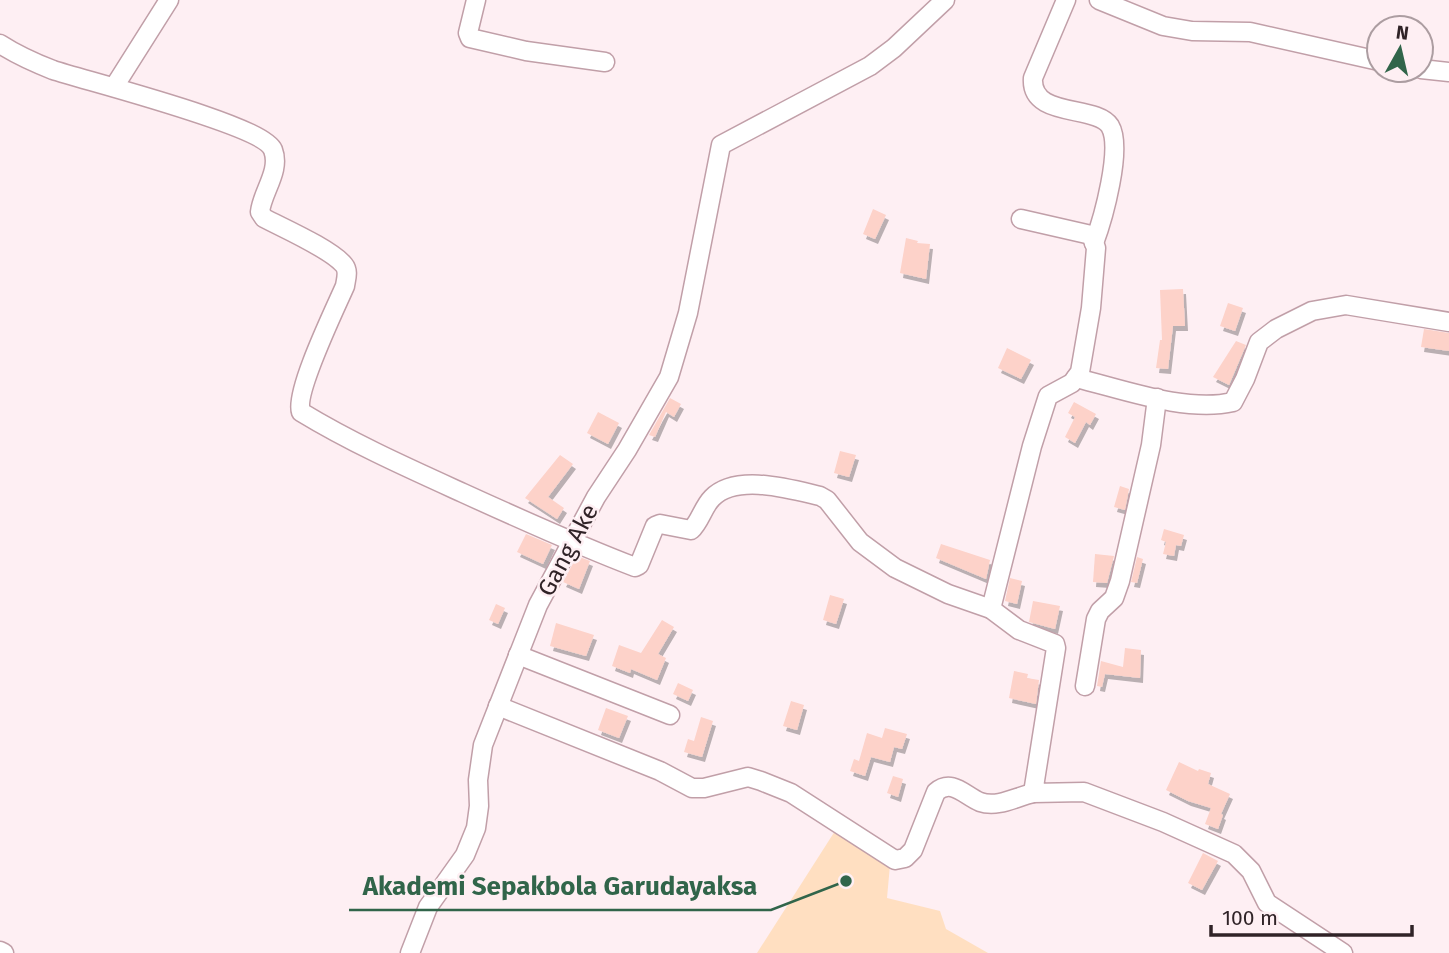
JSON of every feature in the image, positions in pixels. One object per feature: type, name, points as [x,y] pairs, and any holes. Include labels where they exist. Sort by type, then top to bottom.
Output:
[{"type":"street","points":[[114,86],[120,81],[169,0]]},
{"type":"street","points":[[476,0],[468,33],[470,38],[512,48],[606,62]]},
{"type":"street","name":"Gang Ake","points":[[410,953],[428,907],[465,855],[476,828],[483,745],[538,606],[570,542],[669,377],[688,313],[721,145],[870,66],[894,48],[945,0]]},
{"type":"street","points":[[1066,0],[1032,84],[1046,103],[1103,120],[1112,132],[1114,146],[1109,197],[1094,243]]},
{"type":"street","points":[[1099,0],[1163,26],[1192,32],[1250,32],[1365,58]]},
{"type":"street","points":[[0,44],[50,69],[107,87],[114,86],[201,115],[244,131],[271,146],[274,153],[274,171],[260,212],[264,218],[314,244],[345,266],[347,273],[345,286],[312,363],[300,402],[300,412],[425,476],[570,542],[635,568],[639,565],[655,526],[660,524],[691,530],[704,509],[724,488],[750,483],[820,496],[827,500],[860,542],[895,568],[948,594],[991,609],[1018,630],[1052,641],[1056,648],[1033,793]]},
{"type":"street","points":[[991,609],[1032,446],[1048,396],[1072,383],[1080,372],[1091,308],[1096,248],[1091,235],[1021,219]]},
{"type":"street","points":[[1076,378],[1157,398],[1222,405],[1233,402],[1259,342],[1294,318],[1327,307],[1363,307],[1449,322]]},
{"type":"street","points":[[1084,686],[1097,619],[1100,611],[1114,598],[1121,581],[1151,445],[1157,398]]},
{"type":"street","points":[[517,655],[670,715]]},
{"type":"street","points":[[498,706],[660,771],[692,788],[704,788],[748,777],[761,781],[791,793],[895,860],[905,858],[913,850],[936,792],[941,787],[951,786],[980,802],[990,804],[1033,793],[1084,792],[1163,822],[1234,854],[1251,872],[1267,903],[1343,953]]},
{"type":"shaded area","points":[[835,831],[890,865],[887,898],[940,911],[946,929],[988,953],[757,953]]},
{"type":"building","points":[[873,209],[886,215],[875,239],[863,234]]},
{"type":"building","points":[[906,238],[918,241],[917,243],[930,244],[926,279],[900,273]]},
{"type":"building","points":[[1183,289],[1185,326],[1173,326],[1168,369],[1156,368],[1162,340],[1160,290]]},
{"type":"building","points":[[1228,303],[1243,308],[1235,331],[1220,326]]},
{"type":"building","points":[[1424,329],[1449,333],[1449,351],[1421,347]]},
{"type":"building","points":[[1236,341],[1246,345],[1229,385],[1213,377]]},
{"type":"building","points":[[1007,348],[1031,360],[1021,379],[998,368]]},
{"type":"building","points":[[670,398],[681,404],[674,417],[666,412],[655,437],[649,435]]},
{"type":"building","points":[[1074,402],[1096,414],[1090,425],[1086,422],[1075,443],[1065,437],[1075,417],[1068,413]]},
{"type":"building","points":[[598,412],[619,423],[608,444],[587,433]]},
{"type":"building","points":[[840,451],[856,455],[849,477],[834,473]]},
{"type":"building","points":[[560,455],[573,464],[548,497],[564,508],[557,519],[525,498]]},
{"type":"building","points":[[1120,486],[1129,489],[1125,510],[1114,507]]},
{"type":"building","points":[[1164,529],[1184,535],[1181,546],[1176,545],[1174,556],[1163,554],[1166,542],[1161,540]]},
{"type":"building","points":[[526,534],[552,545],[543,564],[517,552]]},
{"type":"building","points":[[941,544],[990,560],[986,579],[936,558]]},
{"type":"building","points":[[1095,554],[1114,556],[1107,583],[1093,582]]},
{"type":"building","points":[[577,556],[590,561],[579,589],[563,582]]},
{"type":"building","points":[[1137,557],[1143,559],[1137,583],[1131,582]]},
{"type":"building","points":[[1010,578],[1022,581],[1017,604],[1005,601]]},
{"type":"building","points":[[830,595],[844,599],[836,624],[823,620]]},
{"type":"building","points":[[1033,601],[1060,606],[1055,629],[1029,622]]},
{"type":"building","points":[[496,604],[505,608],[498,624],[489,620]]},
{"type":"building","points":[[662,620],[674,627],[658,654],[666,658],[657,680],[631,669],[630,673],[612,666],[619,645],[641,653]]},
{"type":"building","points":[[556,623],[594,635],[586,656],[550,646]]},
{"type":"building","points":[[1125,648],[1141,650],[1140,678],[1105,674],[1102,687],[1097,686],[1101,661],[1123,667]]},
{"type":"building","points":[[1014,671],[1028,674],[1027,678],[1039,680],[1036,704],[1009,698]]},
{"type":"building","points":[[678,683],[693,690],[688,701],[673,694]]},
{"type":"building","points":[[791,701],[804,705],[797,730],[783,726]]},
{"type":"building","points":[[606,708],[628,716],[619,738],[598,730]]},
{"type":"building","points":[[701,717],[713,721],[702,757],[684,752],[688,739],[694,741]]},
{"type":"building","points":[[885,728],[907,734],[902,749],[894,747],[890,762],[871,757],[865,776],[850,771],[854,759],[859,761],[867,733],[882,738]]},
{"type":"building","points":[[1179,762],[1198,771],[1199,769],[1211,773],[1208,784],[1230,794],[1218,829],[1205,824],[1211,808],[1166,790]]},
{"type":"building","points":[[893,776],[903,779],[898,797],[887,793]]},
{"type":"building","points":[[1203,853],[1218,861],[1202,890],[1188,883]]},
{"type":"place","name":"Akademi Sepakbola Garudayaksa","points":[[846,881]]}]
